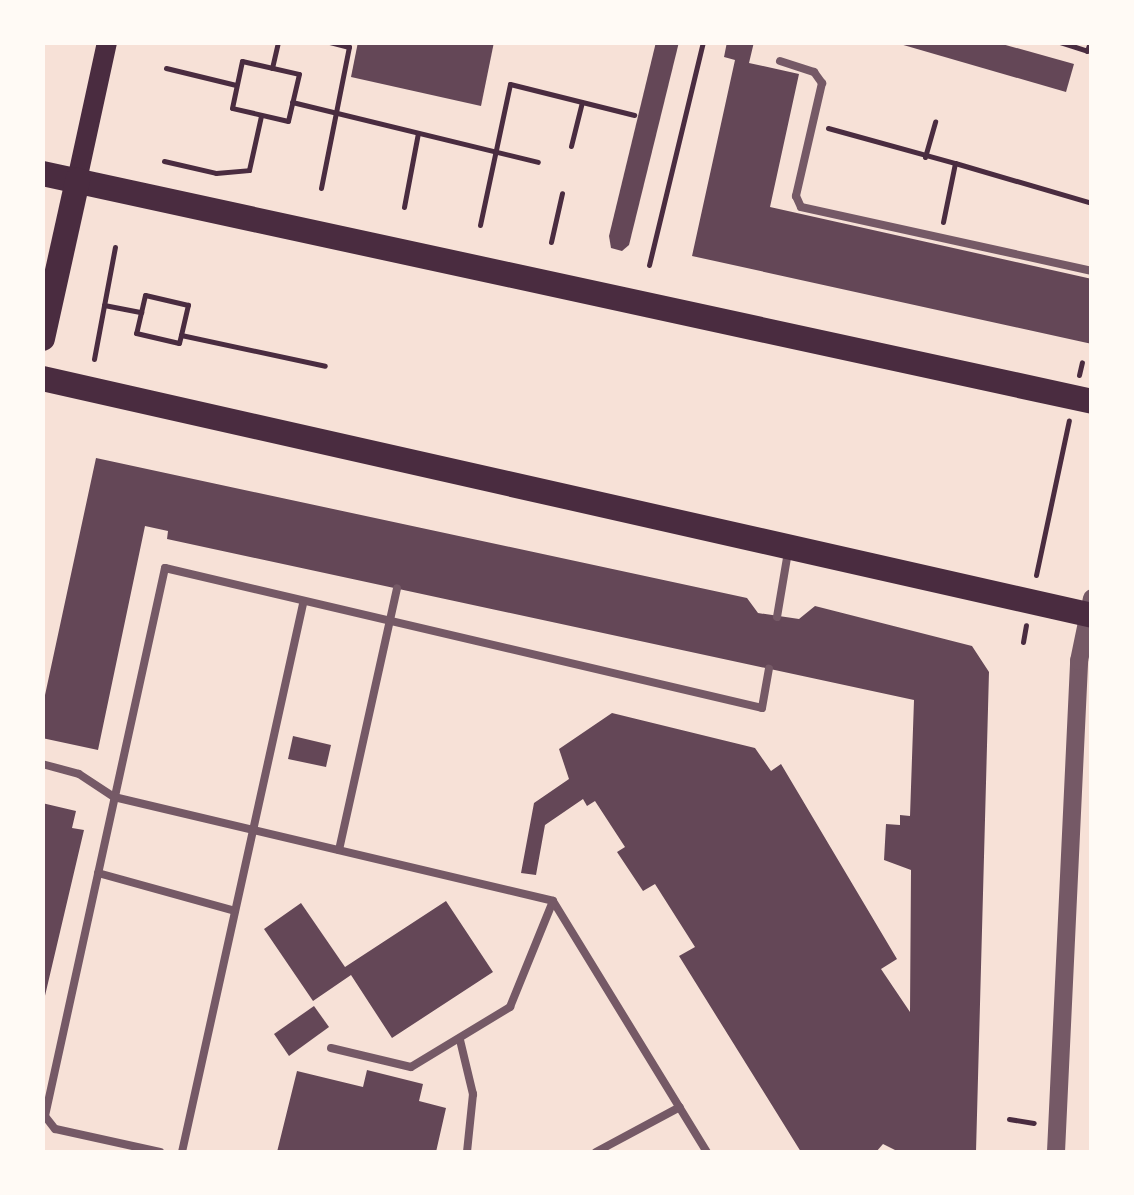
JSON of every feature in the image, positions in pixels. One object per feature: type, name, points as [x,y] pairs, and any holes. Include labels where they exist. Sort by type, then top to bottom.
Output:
[{"type":"main road","points":[[42,338],[107,42]]},
{"type":"main road","points":[[42,172],[1087,398]]},
{"type":"main road","points":[[42,378],[1031,602],[1090,609]]},
{"type":"street","points":[[1056,1152],[1079,661],[1090,609]]},
{"type":"lane","points":[[780,61],[814,72],[822,83],[796,196],[801,207],[1092,271]]},
{"type":"lane","points":[[777,617],[789,548]]},
{"type":"lane","points":[[160,1152],[55,1129],[45,1116],[166,568],[389,624],[762,708],[769,669]]},
{"type":"lane","points":[[339,850],[397,588]]},
{"type":"lane","points":[[182,1152],[304,604]]},
{"type":"lane","points":[[42,764],[78,774],[114,797],[553,902],[707,1152]]},
{"type":"lane","points":[[98,873],[235,911]]},
{"type":"lane","points":[[331,1048],[411,1068],[460,1040],[510,1007],[553,902]]},
{"type":"lane","points":[[460,1040],[473,1094],[467,1152]]},
{"type":"lane","points":[[596,1152],[680,1108]]},
{"type":"path","points":[[272,68],[278,42]]},
{"type":"path","points":[[321,188],[349,47],[328,42]]},
{"type":"path","points":[[650,265],[703,42]]},
{"type":"path","points":[[1060,42],[1088,52],[1090,42]]},
{"type":"path","points":[[242,62],[299,74],[288,122],[232,108],[237,85],[242,62]]},
{"type":"path","points":[[166,68],[237,85]]},
{"type":"path","points":[[480,226],[510,84],[634,115]]},
{"type":"path","points":[[292,102],[538,162]]},
{"type":"path","points":[[571,146],[582,102]]},
{"type":"path","points":[[164,160],[216,173],[248,170],[261,115]]},
{"type":"path","points":[[925,157],[935,121]]},
{"type":"path","points":[[813,123],[1092,203]]},
{"type":"path","points":[[404,207],[418,133]]},
{"type":"path","points":[[940,239],[955,163]]},
{"type":"path","points":[[550,242],[562,193]]},
{"type":"path","points":[[94,359],[115,247]]},
{"type":"path","points":[[144,295],[188,305],[181,335],[180,343],[136,333],[144,295]]},
{"type":"path","points":[[104,304],[141,312]]},
{"type":"path","points":[[181,335],[326,366]]},
{"type":"path","points":[[1023,642],[1087,398],[1082,362]]},
{"type":"building","points":[[358,42],[494,42],[481,106],[351,77]]},
{"type":"building","points":[[656,42],[679,42],[629,245],[622,251],[611,248],[609,236]]},
{"type":"building","points":[[727,42],[754,42],[749,63],[799,74],[770,207],[1092,279],[1092,344],[692,256],[735,60],[724,57]]},
{"type":"building","points":[[893,42],[995,42],[1074,64],[1066,92]]},
{"type":"building","points":[[96,458],[747,598],[758,613],[799,619],[815,606],[972,646],[989,672],[976,1152],[899,1152],[883,1144],[876,1152],[801,1152],[679,956],[695,947],[655,884],[643,891],[617,852],[625,847],[595,801],[587,806],[583,799],[545,825],[536,875],[521,873],[534,803],[569,779],[559,749],[612,713],[755,748],[771,771],[781,764],[897,959],[881,969],[910,1012],[911,870],[884,860],[886,824],[900,825],[900,815],[910,816],[914,700],[167,539],[168,531],[145,526],[98,750],[42,738],[42,709]]},
{"type":"building","points":[[293,736],[331,745],[326,767],[288,759]]},
{"type":"building","points":[[42,803],[76,811],[72,828],[84,830],[44,1000]]},
{"type":"building","points":[[446,901],[493,972],[392,1038],[351,975],[313,1001],[264,929],[301,903],[345,967]]},
{"type":"building","points":[[314,1006],[329,1027],[289,1056],[274,1034]]},
{"type":"building","points":[[367,1070],[423,1084],[419,1101],[446,1108],[436,1152],[277,1152],[297,1071],[363,1087]]}]
